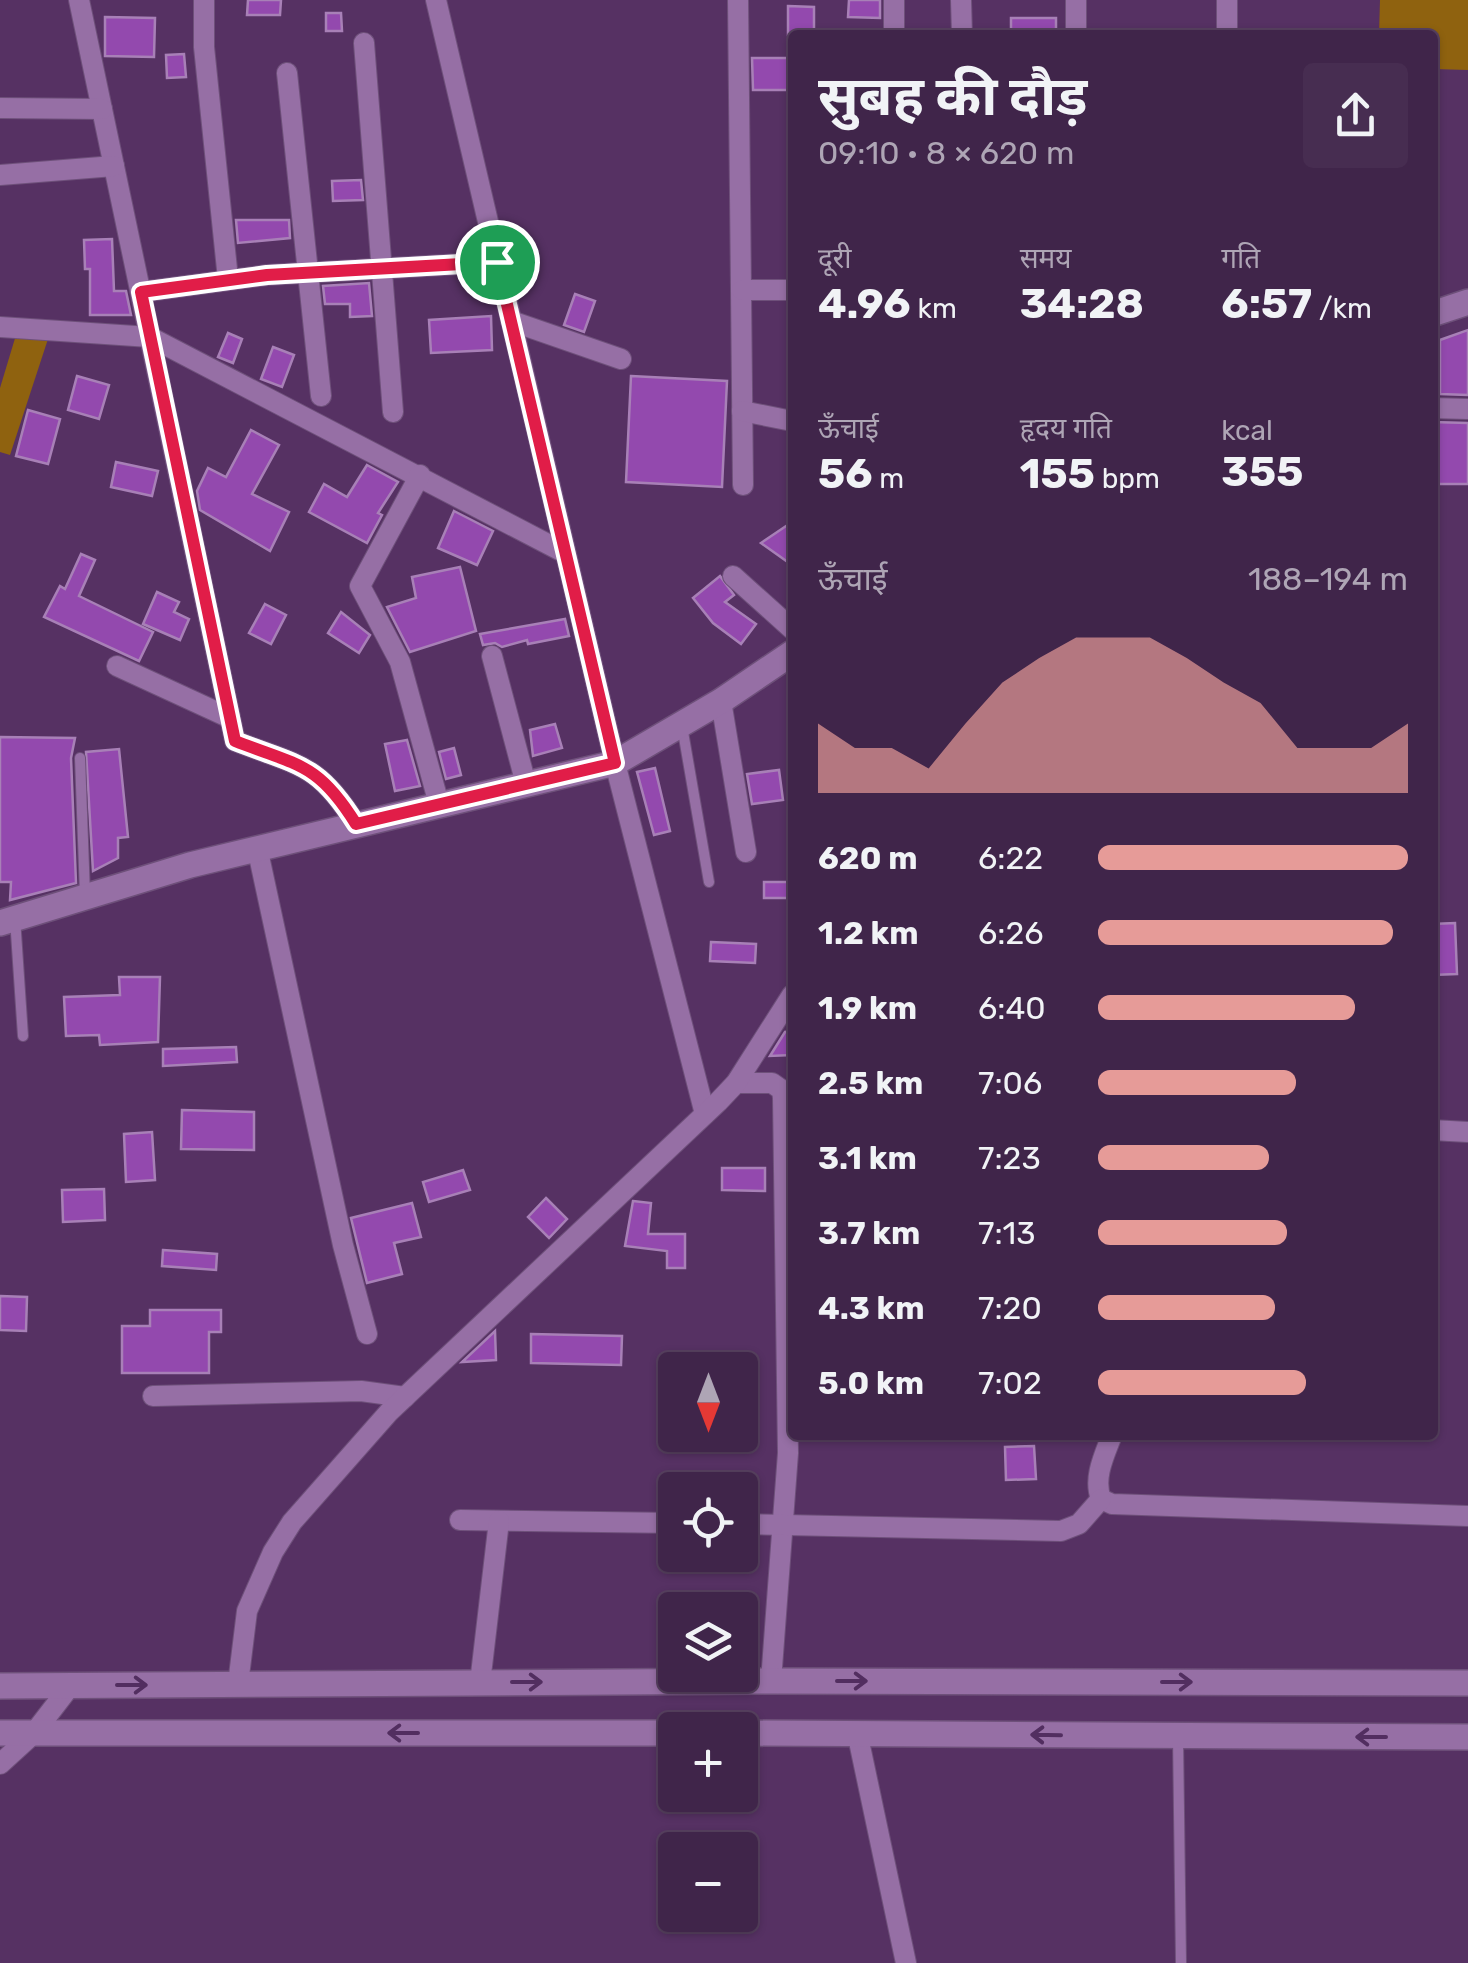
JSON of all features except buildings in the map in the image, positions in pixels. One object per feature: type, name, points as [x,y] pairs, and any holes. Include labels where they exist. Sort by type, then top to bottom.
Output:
[{"type":"street","points":[[79,0],[235,741],[318,774],[334,788],[356,824]]},
{"type":"street","points":[[204,0],[204,47],[228,279]]},
{"type":"street","points":[[436,0],[615,763],[705,1114]]},
{"type":"street","points":[[738,0],[743,485]]},
{"type":"street","points":[[894,0],[894,30]]},
{"type":"street","points":[[961,0],[962,30]]},
{"type":"street","points":[[1076,0],[1076,30]]},
{"type":"street","points":[[1227,0],[1227,30]]},
{"type":"street","points":[[364,42],[393,412]]},
{"type":"street","points":[[287,73],[321,396]]},
{"type":"street","points":[[0,108],[102,108]]},
{"type":"street","points":[[0,175],[114,166]]},
{"type":"street","points":[[141,292],[308,272],[497,262]]},
{"type":"street","points":[[742,290],[788,290]]},
{"type":"street","points":[[1438,312],[1468,302]]},
{"type":"street","points":[[511,321],[621,359]]},
{"type":"street","points":[[0,327],[150,337],[566,553]]},
{"type":"street","points":[[1438,408],[1468,409]]},
{"type":"street","points":[[742,411],[788,420]]},
{"type":"street","points":[[420,474],[360,586],[400,662],[438,804]]},
{"type":"street","points":[[733,576],[788,625]]},
{"type":"street","points":[[492,656],[526,784]]},
{"type":"street","points":[[8,920],[258,847],[615,763],[722,701],[788,656]]},
{"type":"street","points":[[117,666],[230,718]]},
{"type":"street","points":[[722,701],[746,852]]},
{"type":"street","points":[[258,847],[344,1245],[367,1334]]},
{"type":"street","points":[[238,1684],[247,1611],[273,1552],[292,1522],[406,1397],[736,1084],[788,1001]]},
{"type":"street","points":[[736,1084],[772,1084],[782,1090],[788,1336]]},
{"type":"street","points":[[1438,1130],[1468,1132]]},
{"type":"street","points":[[153,1396],[361,1391],[406,1397]]},
{"type":"street","points":[[771,1681],[788,1403]]},
{"type":"street","points":[[758,1524],[1062,1531],[1079,1524],[1101,1500],[1101,1463],[1110,1440]]},
{"type":"street","points":[[1101,1500],[1112,1504],[1321,1514],[1468,1516]]},
{"type":"street","points":[[460,1520],[658,1523]]},
{"type":"street","points":[[480,1683],[498,1521]]},
{"type":"street","points":[[0,1686],[771,1681],[1468,1684]]},
{"type":"street","points":[[0,1764],[34,1733],[71,1685]]},
{"type":"street","points":[[0,1733],[658,1732]]},
{"type":"street","points":[[758,1732],[1468,1737]]},
{"type":"street","points":[[856,1732],[906,1963]]},
{"type":"lane","points":[[682,724],[709,882]]},
{"type":"lane","points":[[80,758],[85,896]]},
{"type":"lane","points":[[8,920],[23,1036]]},
{"type":"lane","points":[[1178,1736],[1182,1963]]},
{"type":"shaded area","points":[[1380,0],[1468,0],[1468,70],[1438,69],[1438,30],[1379,30]]},
{"type":"shaded area","points":[[19,325],[48,339],[10,455],[0,452],[0,388]]},
{"type":"route","points":[[497,262],[615,763],[356,824],[334,788],[318,774],[235,741],[141,292],[267,275],[497,262]]}]
